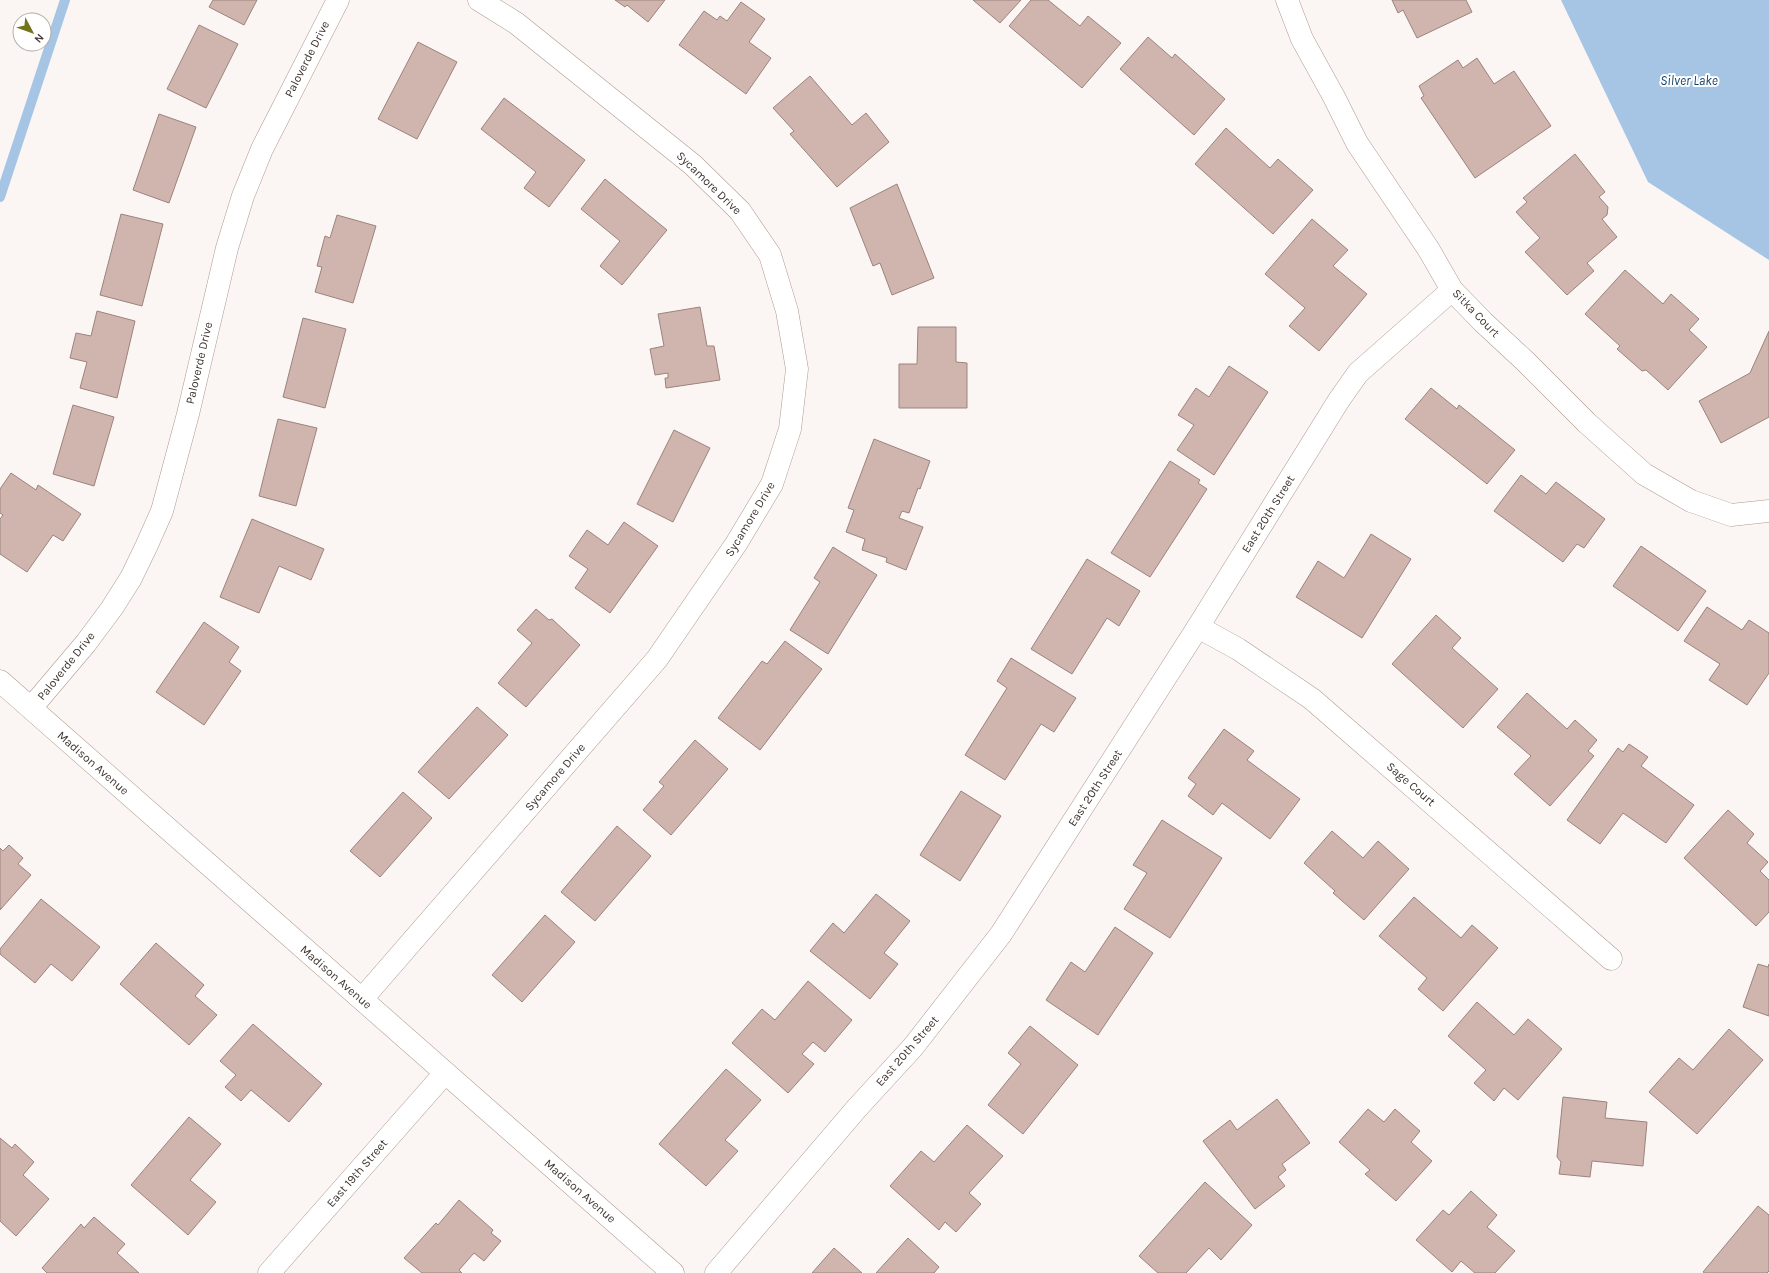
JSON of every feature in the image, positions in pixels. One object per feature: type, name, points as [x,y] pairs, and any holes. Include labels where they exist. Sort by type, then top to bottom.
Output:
[{"type":"street","name":"Paloverde Drive","points":[[31,708],[86,643],[112,608],[131,578],[162,511],[188,414],[226,248],[243,196],[262,149],[338,0]]},
{"type":"street","name":"Sycamore Drive","points":[[362,1000],[657,659],[736,544],[772,484],[790,428],[797,369],[787,311],[770,255],[740,211],[693,165],[516,23],[479,0]]},
{"type":"street","name":"Sitka Court","points":[[1287,0],[1302,39],[1357,143],[1429,250],[1452,290],[1482,322],[1525,361],[1587,423],[1644,474],[1691,500],[1731,515],[1769,511]]},
{"type":"street","name":"East 20th Street","points":[[716,1273],[857,1108],[913,1048],[1001,934],[1198,627],[1339,400],[1358,373],[1452,290]]},
{"type":"street","name":"Sage Court","points":[[1198,627],[1238,649],[1312,699],[1611,959]]},
{"type":"street","name":"Madison Avenue","points":[[0,681],[673,1273]]},
{"type":"street","name":"East 19th Street","points":[[269,1273],[445,1073]]},
{"type":"water","name":"Silver Lake","points":[[1561,0],[1769,0],[1769,260],[1648,182]]},
{"type":"building","points":[[213,0],[257,0],[244,25],[209,7]]},
{"type":"building","points":[[615,0],[665,0],[648,22],[627,5],[625,7]]},
{"type":"building","points":[[973,0],[1021,0],[1000,23]]},
{"type":"building","points":[[1031,0],[1048,0],[1080,26],[1088,16],[1121,43],[1082,88],[1009,26]]},
{"type":"building","points":[[1392,0],[1466,0],[1472,12],[1417,38],[1403,10],[1398,13]]},
{"type":"building","points":[[741,2],[765,19],[749,42],[771,58],[746,94],[679,45],[704,11],[717,20],[720,16],[727,21]]},
{"type":"building","points":[[199,25],[238,44],[206,108],[167,89]]},
{"type":"building","points":[[1148,37],[1172,58],[1175,54],[1225,99],[1194,135],[1120,69]]},
{"type":"building","points":[[418,42],[457,62],[417,139],[378,119]]},
{"type":"building","points":[[1477,58],[1494,84],[1514,71],[1551,126],[1475,178],[1421,98],[1424,96],[1419,86],[1458,60],[1463,68]]},
{"type":"building","points":[[810,76],[852,125],[866,113],[889,142],[837,187],[790,134],[794,131],[773,108]]},
{"type":"building","points":[[504,98],[585,160],[549,207],[524,188],[536,172],[481,129]]},
{"type":"building","points":[[159,114],[196,127],[169,203],[133,190]]},
{"type":"building","points":[[1226,128],[1270,168],[1278,159],[1313,190],[1273,234],[1195,164]]},
{"type":"building","points":[[1575,154],[1605,192],[1599,197],[1608,207],[1607,215],[1602,219],[1617,237],[1587,263],[1594,271],[1567,295],[1525,252],[1540,238],[1516,212],[1527,202],[1523,198]]},
{"type":"building","points":[[605,179],[667,230],[622,285],[600,266],[620,241],[581,209]]},
{"type":"building","points":[[897,184],[934,278],[892,295],[880,263],[873,266],[850,208]]},
{"type":"building","points":[[121,214],[163,224],[142,306],[100,295]]},
{"type":"building","points":[[337,215],[376,226],[353,303],[315,292],[322,267],[317,266],[325,236],[330,238]]},
{"type":"building","points":[[1312,219],[1348,250],[1333,266],[1367,294],[1319,351],[1289,326],[1305,308],[1265,274]]},
{"type":"building","points":[[1625,270],[1663,304],[1671,294],[1699,319],[1689,330],[1707,347],[1668,390],[1646,370],[1642,371],[1617,349],[1620,346],[1585,314]]},
{"type":"building","points":[[700,307],[707,346],[714,346],[720,380],[666,388],[665,378],[668,378],[668,373],[655,375],[650,349],[664,346],[658,314]]},
{"type":"building","points":[[97,311],[135,321],[117,398],[80,388],[87,362],[70,358],[76,333],[91,336]]},
{"type":"building","points":[[303,318],[346,329],[325,408],[283,397]]},
{"type":"building","points":[[918,327],[956,327],[956,362],[967,363],[967,408],[899,408],[899,364],[917,364]]},
{"type":"building","points":[[1769,331],[1769,417],[1721,443],[1699,401],[1750,373]]},
{"type":"building","points":[[1229,366],[1268,392],[1214,475],[1177,450],[1194,425],[1178,415],[1196,388],[1209,397]]},
{"type":"building","points":[[1431,388],[1457,409],[1459,405],[1515,450],[1487,484],[1405,419]]},
{"type":"building","points":[[73,405],[114,417],[94,486],[53,474]]},
{"type":"building","points":[[278,419],[317,428],[296,506],[259,496]]},
{"type":"building","points":[[674,430],[710,448],[673,522],[637,504]]},
{"type":"building","points":[[874,439],[930,461],[920,489],[918,488],[909,513],[902,511],[899,518],[923,527],[906,570],[886,562],[887,558],[862,550],[865,539],[846,532],[854,510],[848,508]]},
{"type":"building","points":[[1170,461],[1200,480],[1198,483],[1207,489],[1150,577],[1111,553]]},
{"type":"building","points":[[11,473],[36,490],[38,485],[81,514],[63,541],[53,535],[27,572],[0,554],[0,519],[3,515],[0,513],[0,489]]},
{"type":"building","points":[[1521,475],[1546,494],[1556,482],[1605,519],[1584,548],[1577,544],[1563,562],[1494,511]]},
{"type":"building","points":[[252,519],[324,549],[311,580],[279,566],[259,613],[220,597]]},
{"type":"building","points":[[624,522],[658,546],[610,613],[575,588],[588,569],[569,556],[587,530],[608,545]]},
{"type":"building","points":[[1371,534],[1411,559],[1362,638],[1296,597],[1318,561],[1344,578]]},
{"type":"building","points":[[1641,546],[1706,591],[1678,631],[1613,586]]},
{"type":"building","points":[[833,547],[877,575],[828,654],[790,630],[820,582],[814,578]]},
{"type":"building","points":[[1087,559],[1140,591],[1119,626],[1107,618],[1072,674],[1031,649]]},
{"type":"building","points":[[1707,607],[1742,630],[1749,620],[1769,633],[1769,673],[1747,705],[1709,680],[1720,664],[1684,641]]},
{"type":"building","points":[[536,609],[549,620],[552,619],[580,645],[526,707],[498,683],[532,643],[517,630]]},
{"type":"building","points":[[1436,615],[1461,638],[1452,648],[1498,689],[1463,728],[1392,664]]},
{"type":"building","points":[[204,622],[239,647],[229,662],[241,671],[204,725],[156,692]]},
{"type":"building","points":[[785,641],[822,669],[760,750],[718,718],[762,661],[767,664]]},
{"type":"building","points":[[1011,658],[1076,698],[1054,732],[1041,724],[1005,780],[965,755],[1007,688],[997,681]]},
{"type":"building","points":[[1527,693],[1567,729],[1575,720],[1597,740],[1588,751],[1594,756],[1550,806],[1514,774],[1531,756],[1497,727]]},
{"type":"building","points":[[477,707],[508,735],[449,799],[418,772]]},
{"type":"building","points":[[1224,729],[1254,751],[1247,760],[1300,799],[1270,839],[1222,803],[1213,815],[1188,796],[1196,784],[1188,778]]},
{"type":"building","points":[[695,740],[728,769],[671,835],[643,810],[664,786],[659,782]]},
{"type":"building","points":[[1629,744],[1648,757],[1641,766],[1694,805],[1666,843],[1623,813],[1600,844],[1567,820],[1618,748],[1623,752]]},
{"type":"building","points":[[961,791],[1001,816],[960,881],[920,855]]},
{"type":"building","points":[[403,792],[432,818],[380,877],[350,851]]},
{"type":"building","points":[[1728,810],[1754,834],[1747,843],[1768,862],[1760,871],[1769,880],[1769,912],[1756,926],[1684,858]]},
{"type":"building","points":[[1162,820],[1222,858],[1170,938],[1124,909],[1147,873],[1133,865]]},
{"type":"building","points":[[617,826],[651,856],[595,921],[561,892]]},
{"type":"building","points":[[1332,831],[1363,858],[1378,841],[1409,869],[1364,920],[1333,893],[1335,891],[1304,863]]},
{"type":"building","points":[[9,845],[23,858],[18,864],[31,875],[0,910],[0,848],[3,851]]},
{"type":"building","points":[[876,894],[910,921],[884,953],[898,964],[870,999],[810,951],[833,923],[844,933]]},
{"type":"building","points":[[1414,897],[1461,938],[1472,925],[1498,948],[1443,1011],[1418,989],[1427,978],[1379,936]]},
{"type":"building","points":[[41,899],[100,947],[72,981],[51,964],[35,983],[0,954],[0,949]]},
{"type":"building","points":[[545,915],[575,942],[522,1002],[492,975]]},
{"type":"building","points":[[1115,927],[1153,953],[1098,1035],[1046,1000],[1071,962],[1085,972]]},
{"type":"building","points":[[156,943],[204,985],[195,996],[217,1015],[189,1045],[120,984]]},
{"type":"building","points":[[1758,964],[1768,967],[1769,964],[1769,1016],[1743,1007]]},
{"type":"building","points":[[808,981],[852,1020],[825,1052],[813,1042],[802,1054],[814,1064],[788,1093],[732,1043],[762,1009],[775,1020]]},
{"type":"building","points":[[1477,1002],[1514,1035],[1528,1019],[1562,1049],[1518,1100],[1504,1088],[1494,1101],[1474,1083],[1486,1070],[1448,1036]]},
{"type":"building","points":[[253,1024],[322,1084],[289,1122],[251,1090],[241,1101],[225,1087],[236,1075],[220,1061]]},
{"type":"building","points":[[1030,1026],[1078,1065],[1023,1134],[988,1105],[1021,1064],[1008,1053]]},
{"type":"building","points":[[1729,1029],[1763,1060],[1697,1134],[1649,1092],[1679,1058],[1693,1070]]},
{"type":"building","points":[[726,1069],[761,1100],[725,1140],[738,1151],[706,1186],[659,1144]]},
{"type":"building","points":[[1563,1097],[1607,1102],[1605,1118],[1647,1122],[1643,1166],[1592,1161],[1590,1177],[1559,1174],[1561,1162],[1557,1157]]},
{"type":"building","points":[[1277,1099],[1310,1143],[1282,1164],[1286,1170],[1278,1177],[1285,1186],[1255,1209],[1203,1141],[1230,1120],[1237,1130]]},
{"type":"building","points":[[1368,1109],[1384,1122],[1395,1109],[1420,1131],[1411,1142],[1432,1161],[1396,1201],[1365,1174],[1370,1170],[1339,1142]]},
{"type":"building","points":[[189,1117],[221,1144],[190,1180],[216,1202],[188,1235],[131,1185]]},
{"type":"building","points":[[967,1125],[1003,1156],[969,1193],[981,1204],[956,1232],[945,1222],[939,1230],[890,1186],[921,1151],[934,1162]]},
{"type":"building","points":[[0,1138],[12,1148],[15,1144],[34,1162],[23,1175],[49,1199],[16,1236],[0,1221]]},
{"type":"building","points":[[1205,1182],[1252,1225],[1221,1260],[1209,1248],[1186,1273],[1158,1273],[1139,1256]]},
{"type":"building","points":[[1471,1191],[1497,1215],[1487,1227],[1515,1251],[1495,1273],[1475,1273],[1461,1261],[1452,1272],[1416,1240],[1443,1210],[1449,1215]]},
{"type":"building","points":[[459,1200],[493,1230],[491,1233],[501,1241],[484,1261],[474,1253],[459,1270],[462,1273],[422,1273],[404,1258],[436,1223],[438,1225]]},
{"type":"building","points":[[1758,1206],[1769,1215],[1769,1271],[1767,1273],[1703,1272]]},
{"type":"building","points":[[94,1217],[125,1244],[117,1253],[139,1273],[47,1273],[42,1268],[81,1224],[84,1228]]},
{"type":"building","points":[[908,1238],[939,1267],[934,1273],[876,1273]]},
{"type":"building","points":[[834,1248],[862,1273],[812,1273]]},
{"type":"waterway","points":[[0,197],[65,0]]}]
